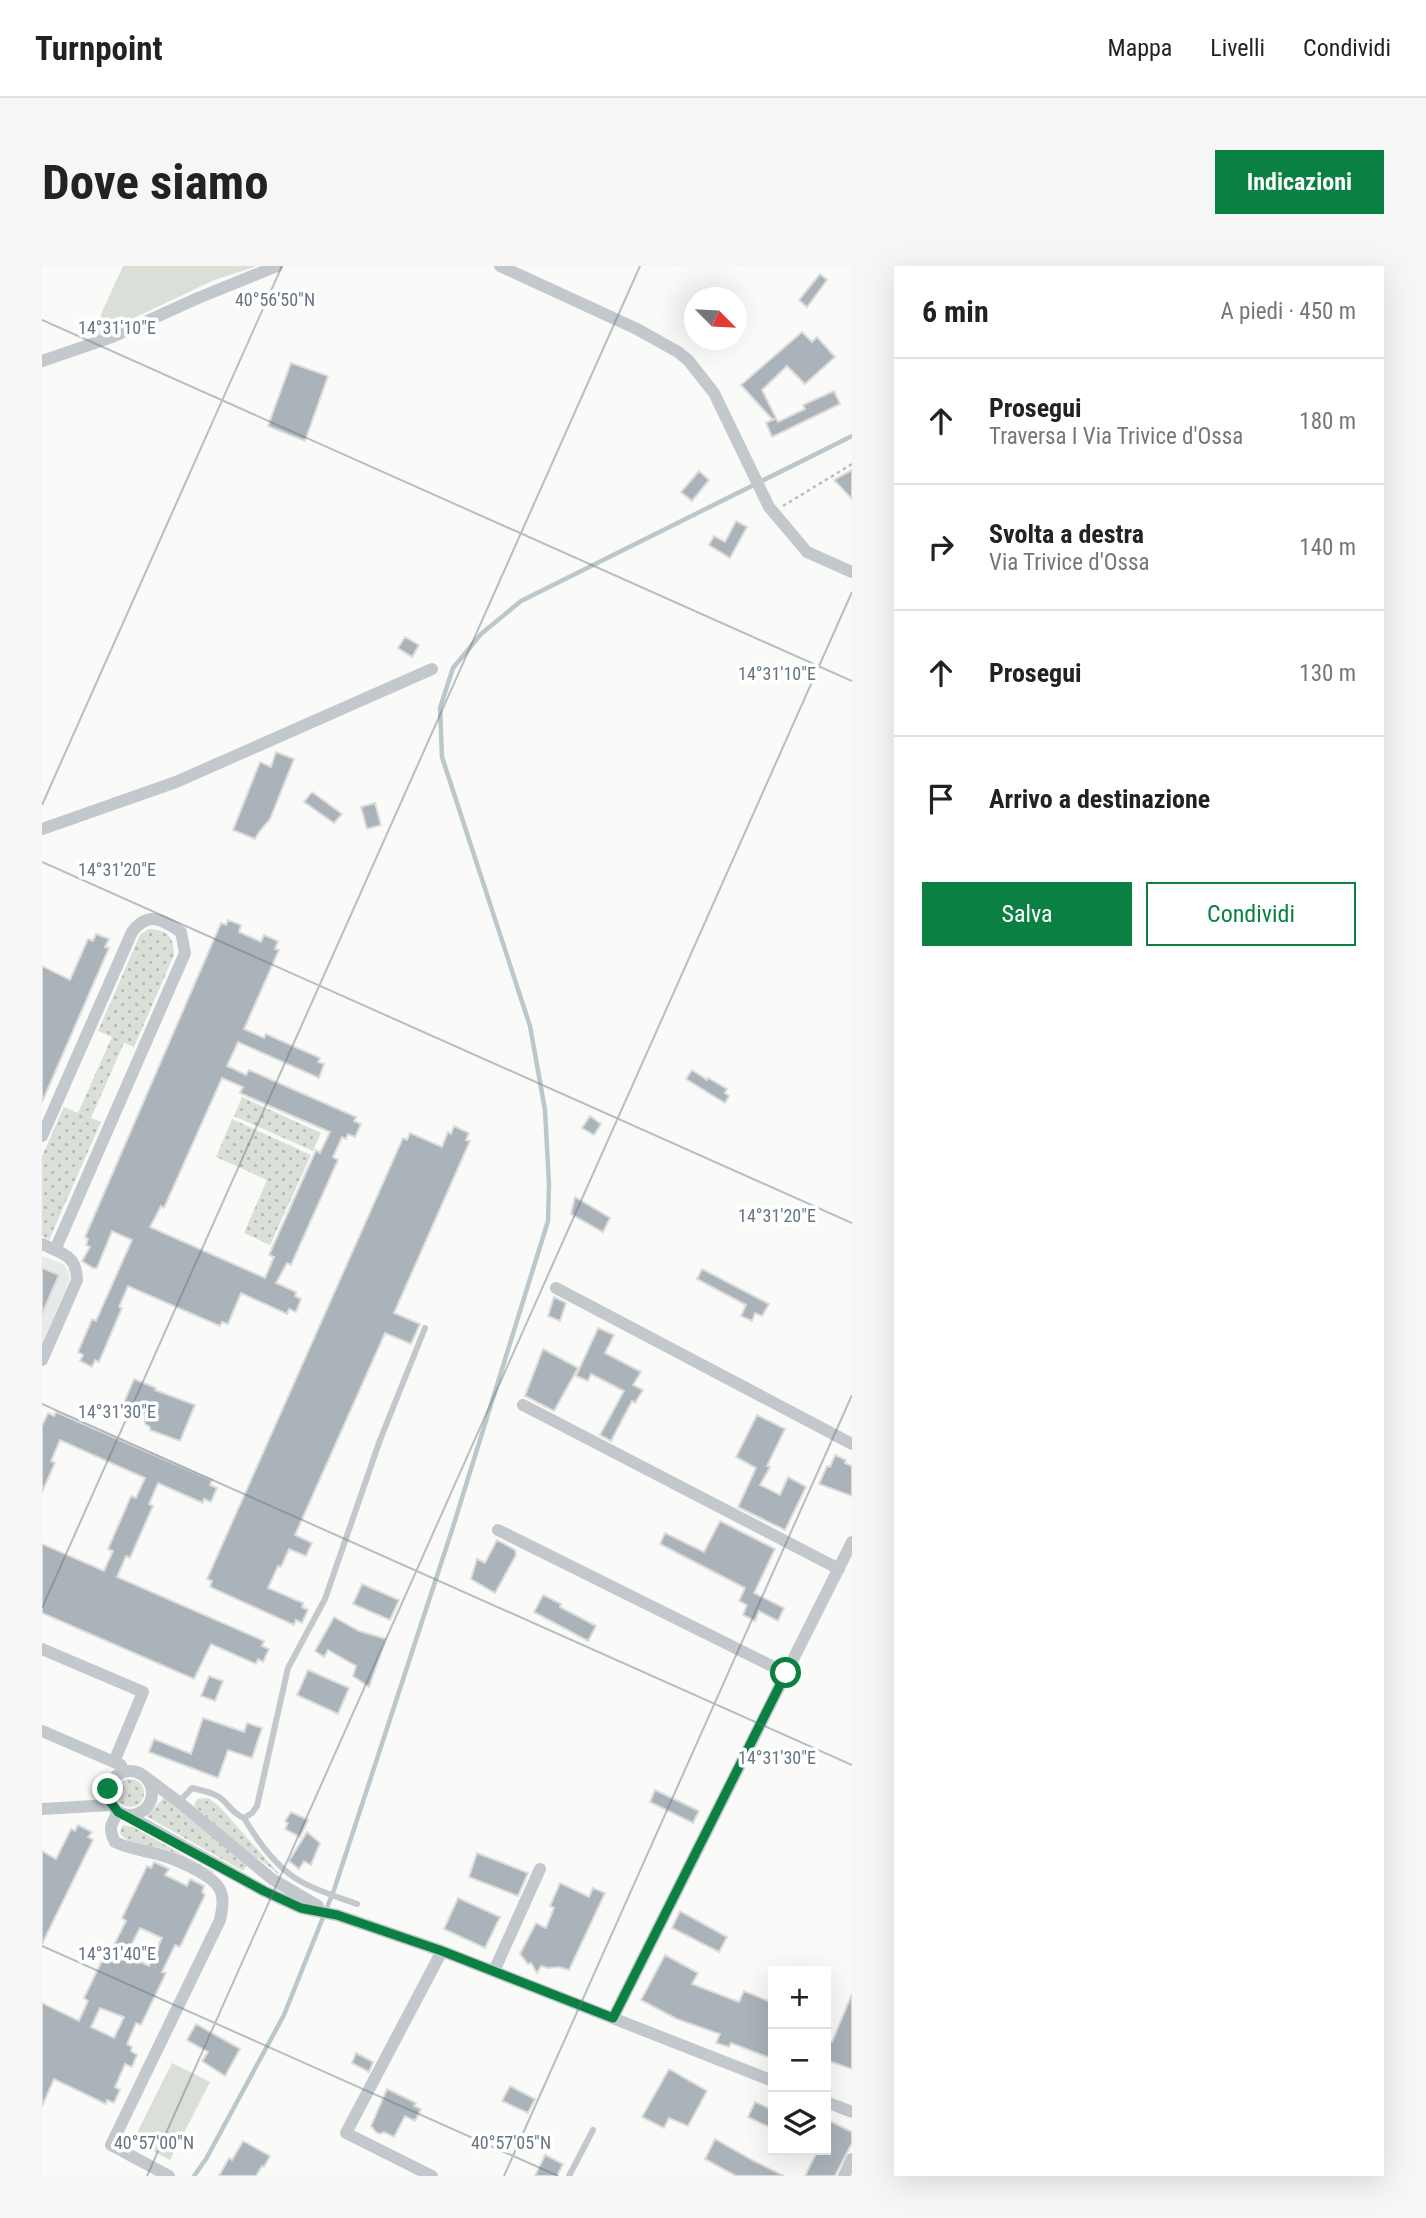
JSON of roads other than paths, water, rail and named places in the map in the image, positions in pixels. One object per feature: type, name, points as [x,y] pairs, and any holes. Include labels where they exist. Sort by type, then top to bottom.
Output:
[{"type":"street","points":[[42,361],[112,337],[277,266]]},
{"type":"street","points":[[500,266],[637,328],[678,352],[696,368],[715,393],[771,509],[807,552],[852,572]]},
{"type":"street","points":[[42,829],[176,782],[432,669]]},
{"type":"street","points":[[42,1136],[132,932],[140,922],[149,919],[166,922],[181,932],[185,953],[55,1250]]},
{"type":"street","points":[[42,1244],[68,1256],[76,1269],[76,1280],[42,1360]]},
{"type":"street","points":[[556,1288],[852,1444]]},
{"type":"street","points":[[523,1405],[839,1569]]},
{"type":"street","points":[[498,1530],[786,1673]]},
{"type":"street","points":[[613,2018],[852,1542]]},
{"type":"street","points":[[42,1649],[143,1692],[114,1762]]},
{"type":"street","points":[[42,1731],[141,1775],[179,1802],[303,1904]]},
{"type":"street","points":[[42,1809],[119,1811],[138,1814],[150,1802],[152,1791],[141,1775],[127,1772],[113,1779],[108,1795],[119,1811],[264,1891],[442,1951],[768,2077]]},
{"type":"street","points":[[119,1811],[111,1824],[110,1832],[115,1842],[141,1852],[160,1854],[211,1878],[221,1889],[223,1904],[220,1920],[111,2145],[166,2175]]},
{"type":"street","points":[[494,1971],[540,1869]]},
{"type":"street","points":[[432,2176],[346,2133],[442,1951]]},
{"type":"street","points":[[831,2104],[852,2112]]},
{"type":"street","points":[[844,2176],[852,2159]]},
{"type":"lane","points":[[244,1818],[257,1806],[288,1668],[324,1599],[380,1440],[425,1328]]},
{"type":"lane","points":[[179,1802],[192,1788],[211,1792],[222,1799],[235,1814],[244,1818],[254,1834],[299,1881],[357,1904]]},
{"type":"lane","points":[[569,2176],[593,2130]]},
{"type":"waterway","points":[[194,2176],[206,2159],[284,2015],[334,1890],[452,1530],[548,1221],[545,1110],[530,1026],[442,757],[440,708],[453,668],[481,634],[521,601],[852,436]]}]
